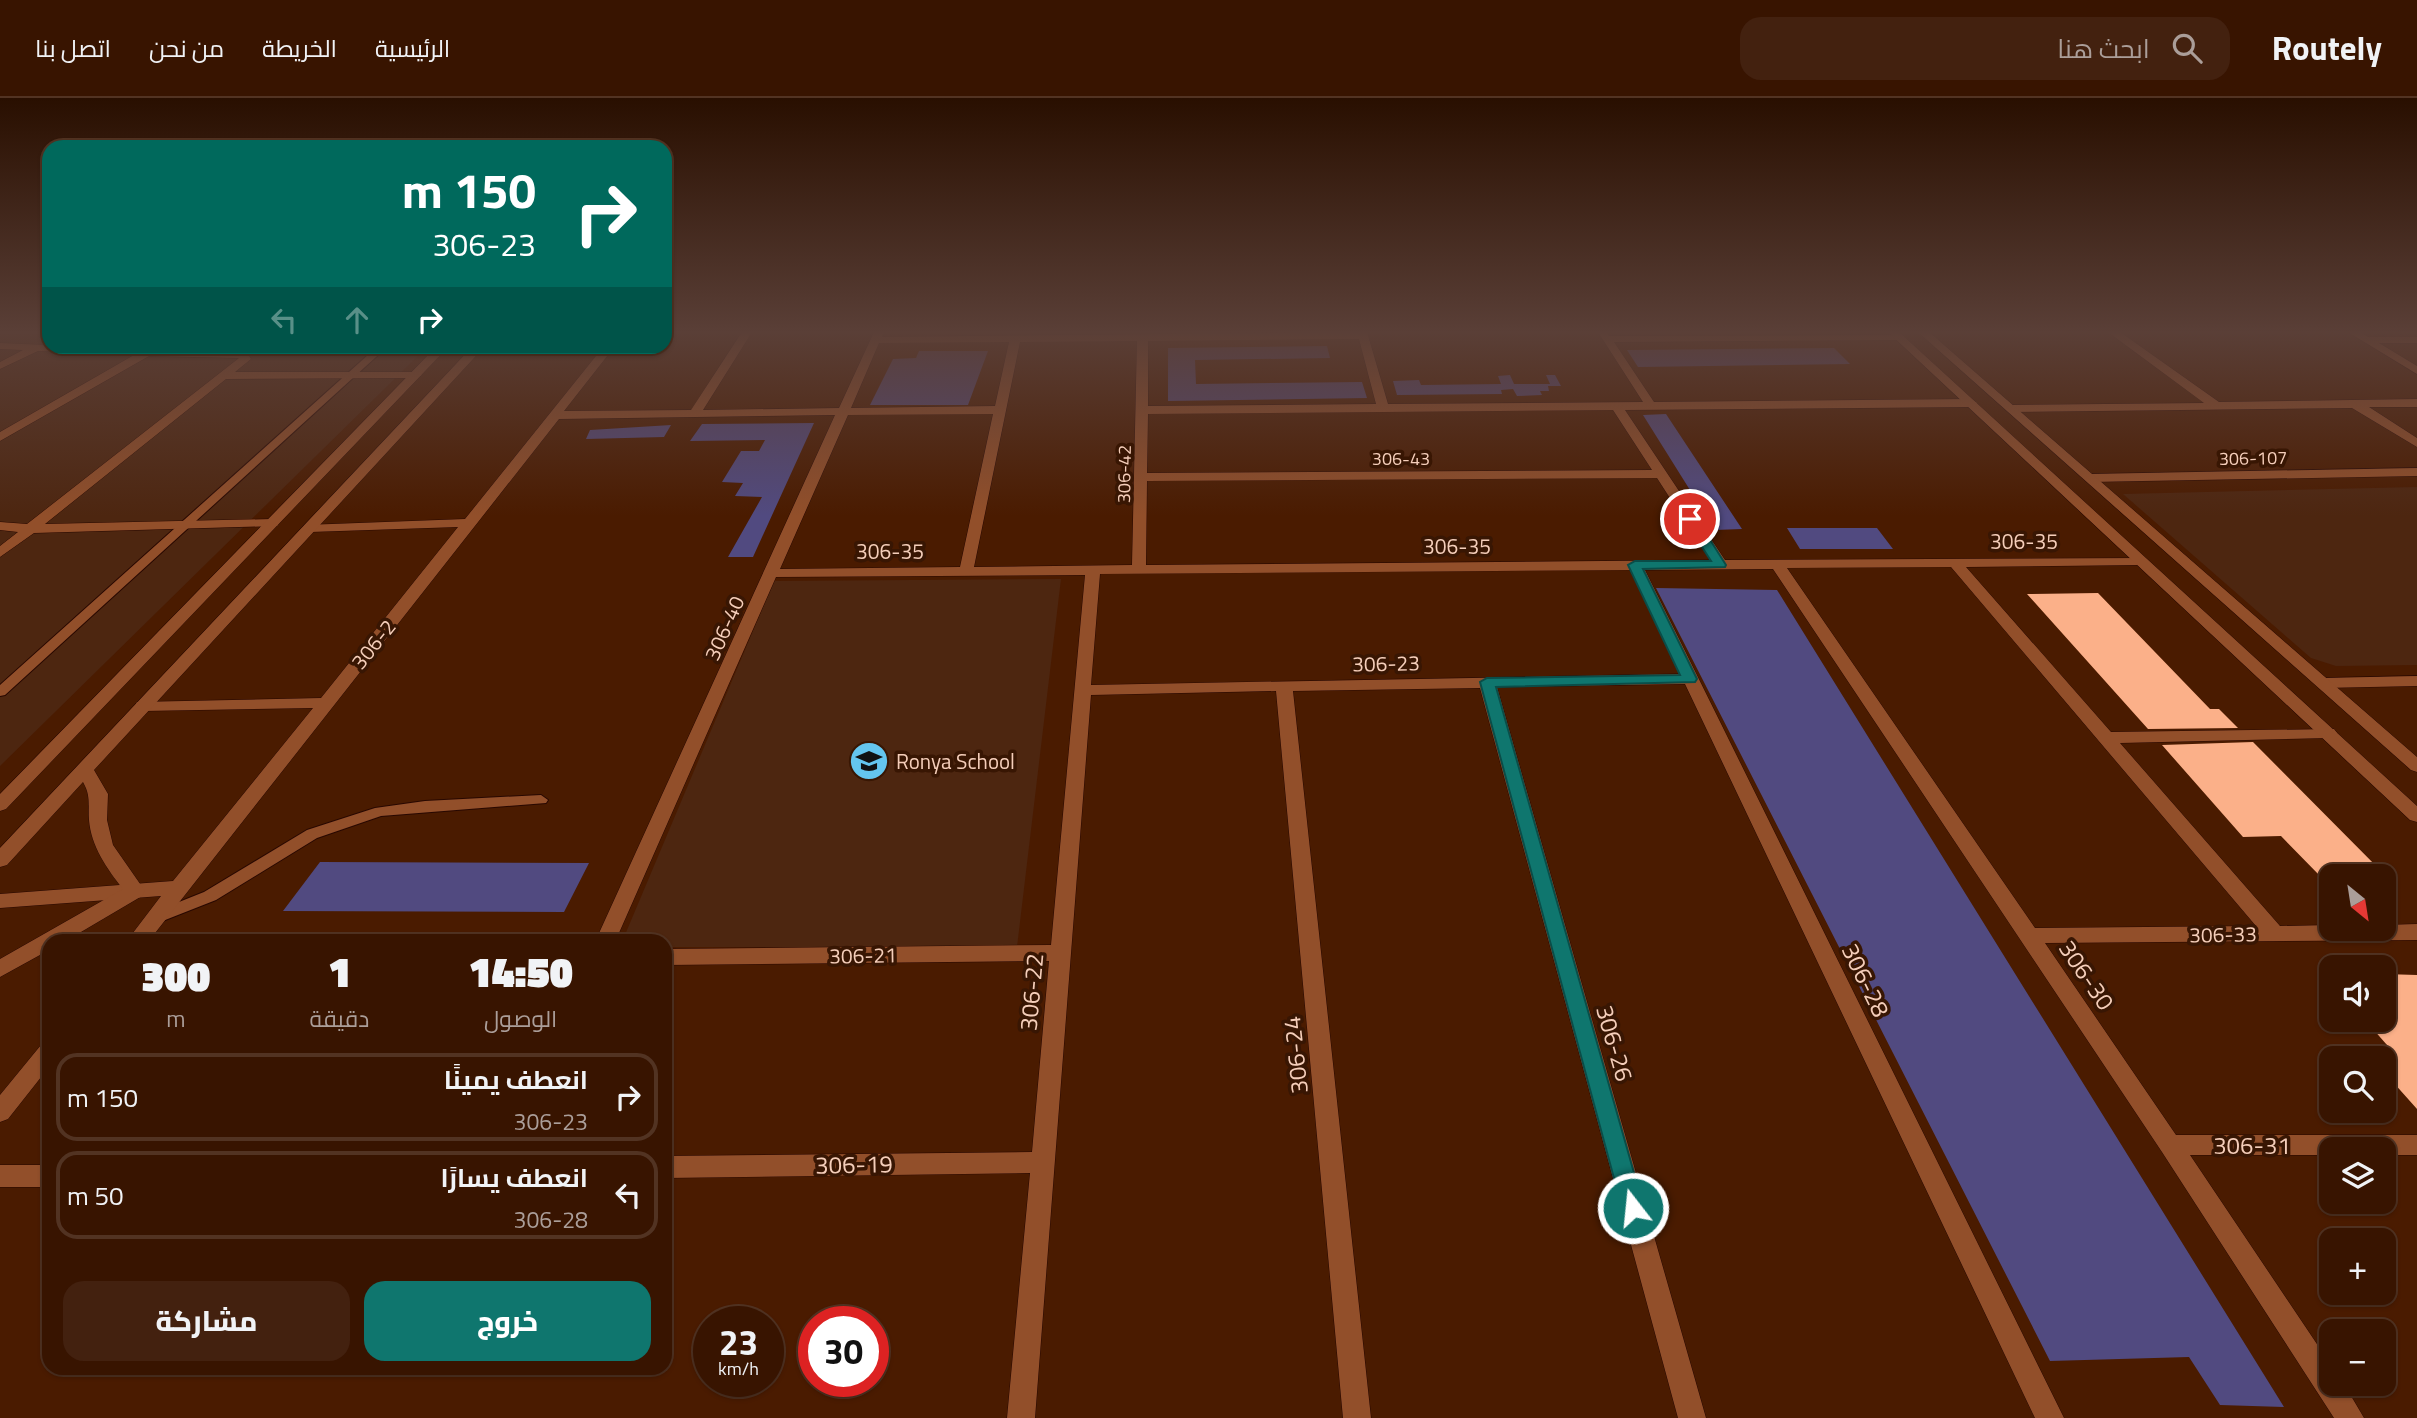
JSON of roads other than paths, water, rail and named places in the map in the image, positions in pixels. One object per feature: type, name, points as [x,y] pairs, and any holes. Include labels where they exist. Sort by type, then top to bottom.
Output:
[{"type":"street","points":[[0,437],[76,394]]},
{"type":"street","points":[[0,553],[201,394]]},
{"type":"street","points":[[0,805],[400,394]]},
{"type":"street","points":[[0,860],[437,394]]},
{"type":"street","name":"306-2","points":[[141,934],[572,394]]},
{"type":"street","points":[[695,414],[708,394]]},
{"type":"street","name":"306-40","points":[[609,934],[852,394]]},
{"type":"street","points":[[966,571],[1004,394]]},
{"type":"street","name":"306-42","points":[[1139,569],[1143,394]]},
{"type":"street","points":[[1379,394],[1383,408]]},
{"type":"street","points":[[1643,394],[1651,406]]},
{"type":"street","points":[[1961,394],[2417,816]]},
{"type":"street","points":[[1994,394],[2417,766]]},
{"type":"street","points":[[2199,394],[2216,406]]},
{"type":"street","points":[[393,401],[431,400]]},
{"type":"street","points":[[1143,410],[1971,403]]},
{"type":"street","points":[[2012,409],[2417,403]]},
{"type":"street","points":[[2354,404],[2417,443]]},
{"type":"street","points":[[1617,406],[1720,565]]},
{"type":"street","points":[[555,415],[1001,410]]},
{"type":"street","name":"306-107","points":[[2090,478],[2417,472]]},
{"type":"street","name":"306-43","points":[[1142,477],[1661,474]]},
{"type":"street","points":[[0,526],[31,529],[272,523]]},
{"type":"street","points":[[310,528],[469,523]]},
{"type":"street","name":"306-35","points":[[772,573],[2141,561]]},
{"type":"street","points":[[1954,562],[2274,933]]},
{"type":"street","name":"306-30","points":[[1777,564],[2170,1145],[2350,1418]]},
{"type":"street","name":"306-28","points":[[1635,565],[2050,1418]]},
{"type":"street","name":"306-22","points":[[1021,1418],[1093,570]]},
{"type":"street","name":"306-23","points":[[1083,690],[1690,679]]},
{"type":"street","points":[[2323,683],[2417,681]]},
{"type":"street","name":"306-26","points":[[1487,682],[1692,1418]]},
{"type":"street","name":"306-24","points":[[1284,686],[1357,1418]]},
{"type":"street","points":[[144,706],[325,703]]},
{"type":"street","points":[[2105,738],[2328,733]]},
{"type":"street","points":[[0,795],[34,770]]},
{"type":"street","points":[[85,770],[99,794],[98,820],[104,845],[135,891]]},
{"type":"street","points":[[0,901],[178,888]]},
{"type":"street","points":[[61,934],[135,891]]},
{"type":"street","name":"306-33","points":[[2028,936],[2417,932]]},
{"type":"street","points":[[0,969],[42,945]]},
{"type":"street","name":"306-21","points":[[672,957],[1060,953]]},
{"type":"street","points":[[0,1112],[42,1060]]},
{"type":"street","name":"306-31","points":[[2170,1145],[2417,1145]]},
{"type":"street","name":"306-19","points":[[672,1167],[1042,1162]]},
{"type":"street","points":[[0,1176],[42,1176]]},
{"type":"lane","points":[[0,692],[332,394]]},
{"type":"lane","points":[[154,918],[210,896],[312,834],[380,811],[541,800]]},
{"type":"place","name":"Ronya School","points":[[869,761]]}]
